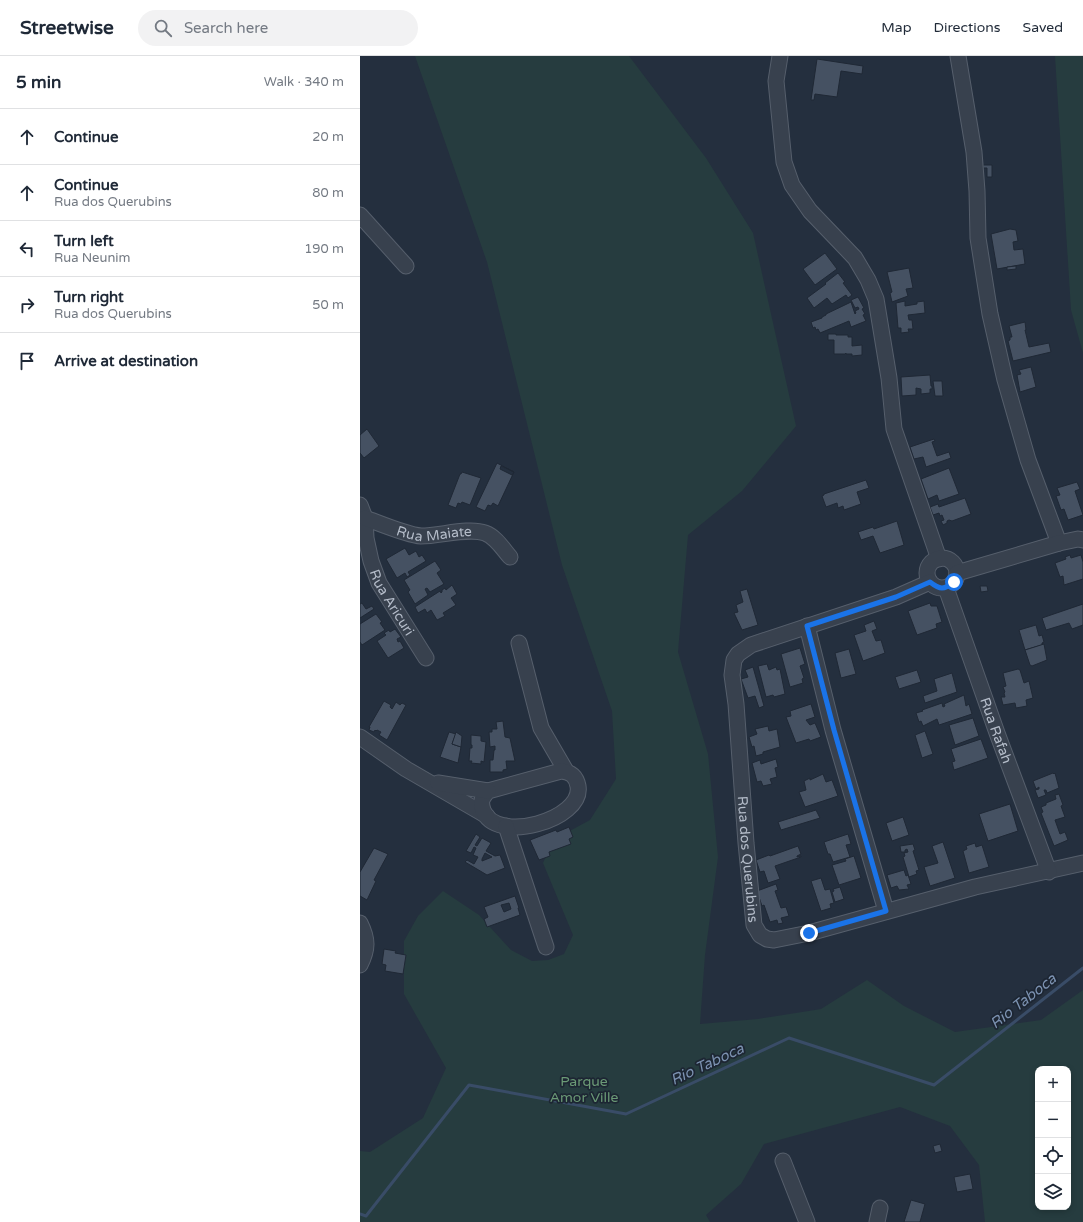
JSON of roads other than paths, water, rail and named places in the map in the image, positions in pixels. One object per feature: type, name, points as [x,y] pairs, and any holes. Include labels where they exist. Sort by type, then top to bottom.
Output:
[{"type":"street","points":[[780,56],[776,81],[784,162],[792,185],[810,211],[855,258],[868,280],[876,299],[889,378],[894,429],[939,559]]},
{"type":"street","points":[[958,56],[974,152],[978,238],[990,314],[1005,380],[1028,460],[1059,543]]},
{"type":"street","points":[[360,215],[406,266]]},
{"type":"street","name":"Rua Maiate","points":[[363,512],[419,536],[471,531],[486,534],[498,542],[510,557]]},
{"type":"street","name":"Rua Aricuri","points":[[363,512],[366,538],[371,560],[379,583],[426,658]]},
{"type":"street","points":[[957,573],[1059,543],[1078,539],[1083,540]]},
{"type":"street","points":[[939,559],[951,562],[957,573],[954,582],[946,588],[937,588],[930,582],[927,576],[928,568],[932,562],[939,559]]},
{"type":"street","name":"Rua dos Querubins","points":[[930,582],[896,597],[751,645],[738,654],[734,660],[732,675],[736,704],[754,925],[760,935],[767,939],[774,940],[809,933],[975,887],[1049,872],[1083,863]]},
{"type":"street","name":"Rua Rafah","points":[[946,588],[997,733],[1049,872]]},
{"type":"street","points":[[807,626],[834,730],[886,911]]},
{"type":"street","points":[[519,643],[541,728],[566,771]]},
{"type":"street","points":[[360,737],[406,769],[431,782],[497,823],[506,826],[531,826],[564,812],[574,802],[578,791],[576,779],[573,774],[566,771],[561,771],[488,791],[431,782]]},
{"type":"street","points":[[487,816],[484,813],[481,801],[488,791]]},
{"type":"street","points":[[506,826],[546,947]]},
{"type":"street","points":[[360,923],[365,934],[366,946],[360,965]]},
{"type":"street","points":[[783,1161],[807,1222]]},
{"type":"waterway","name":"Rio Taboca","points":[[360,1214],[366,1216],[469,1085],[626,1114],[789,1038],[934,1085],[1083,968]]},
{"type":"park label","name":"Parque Amor Ville","points":[[584,1090]]}]
